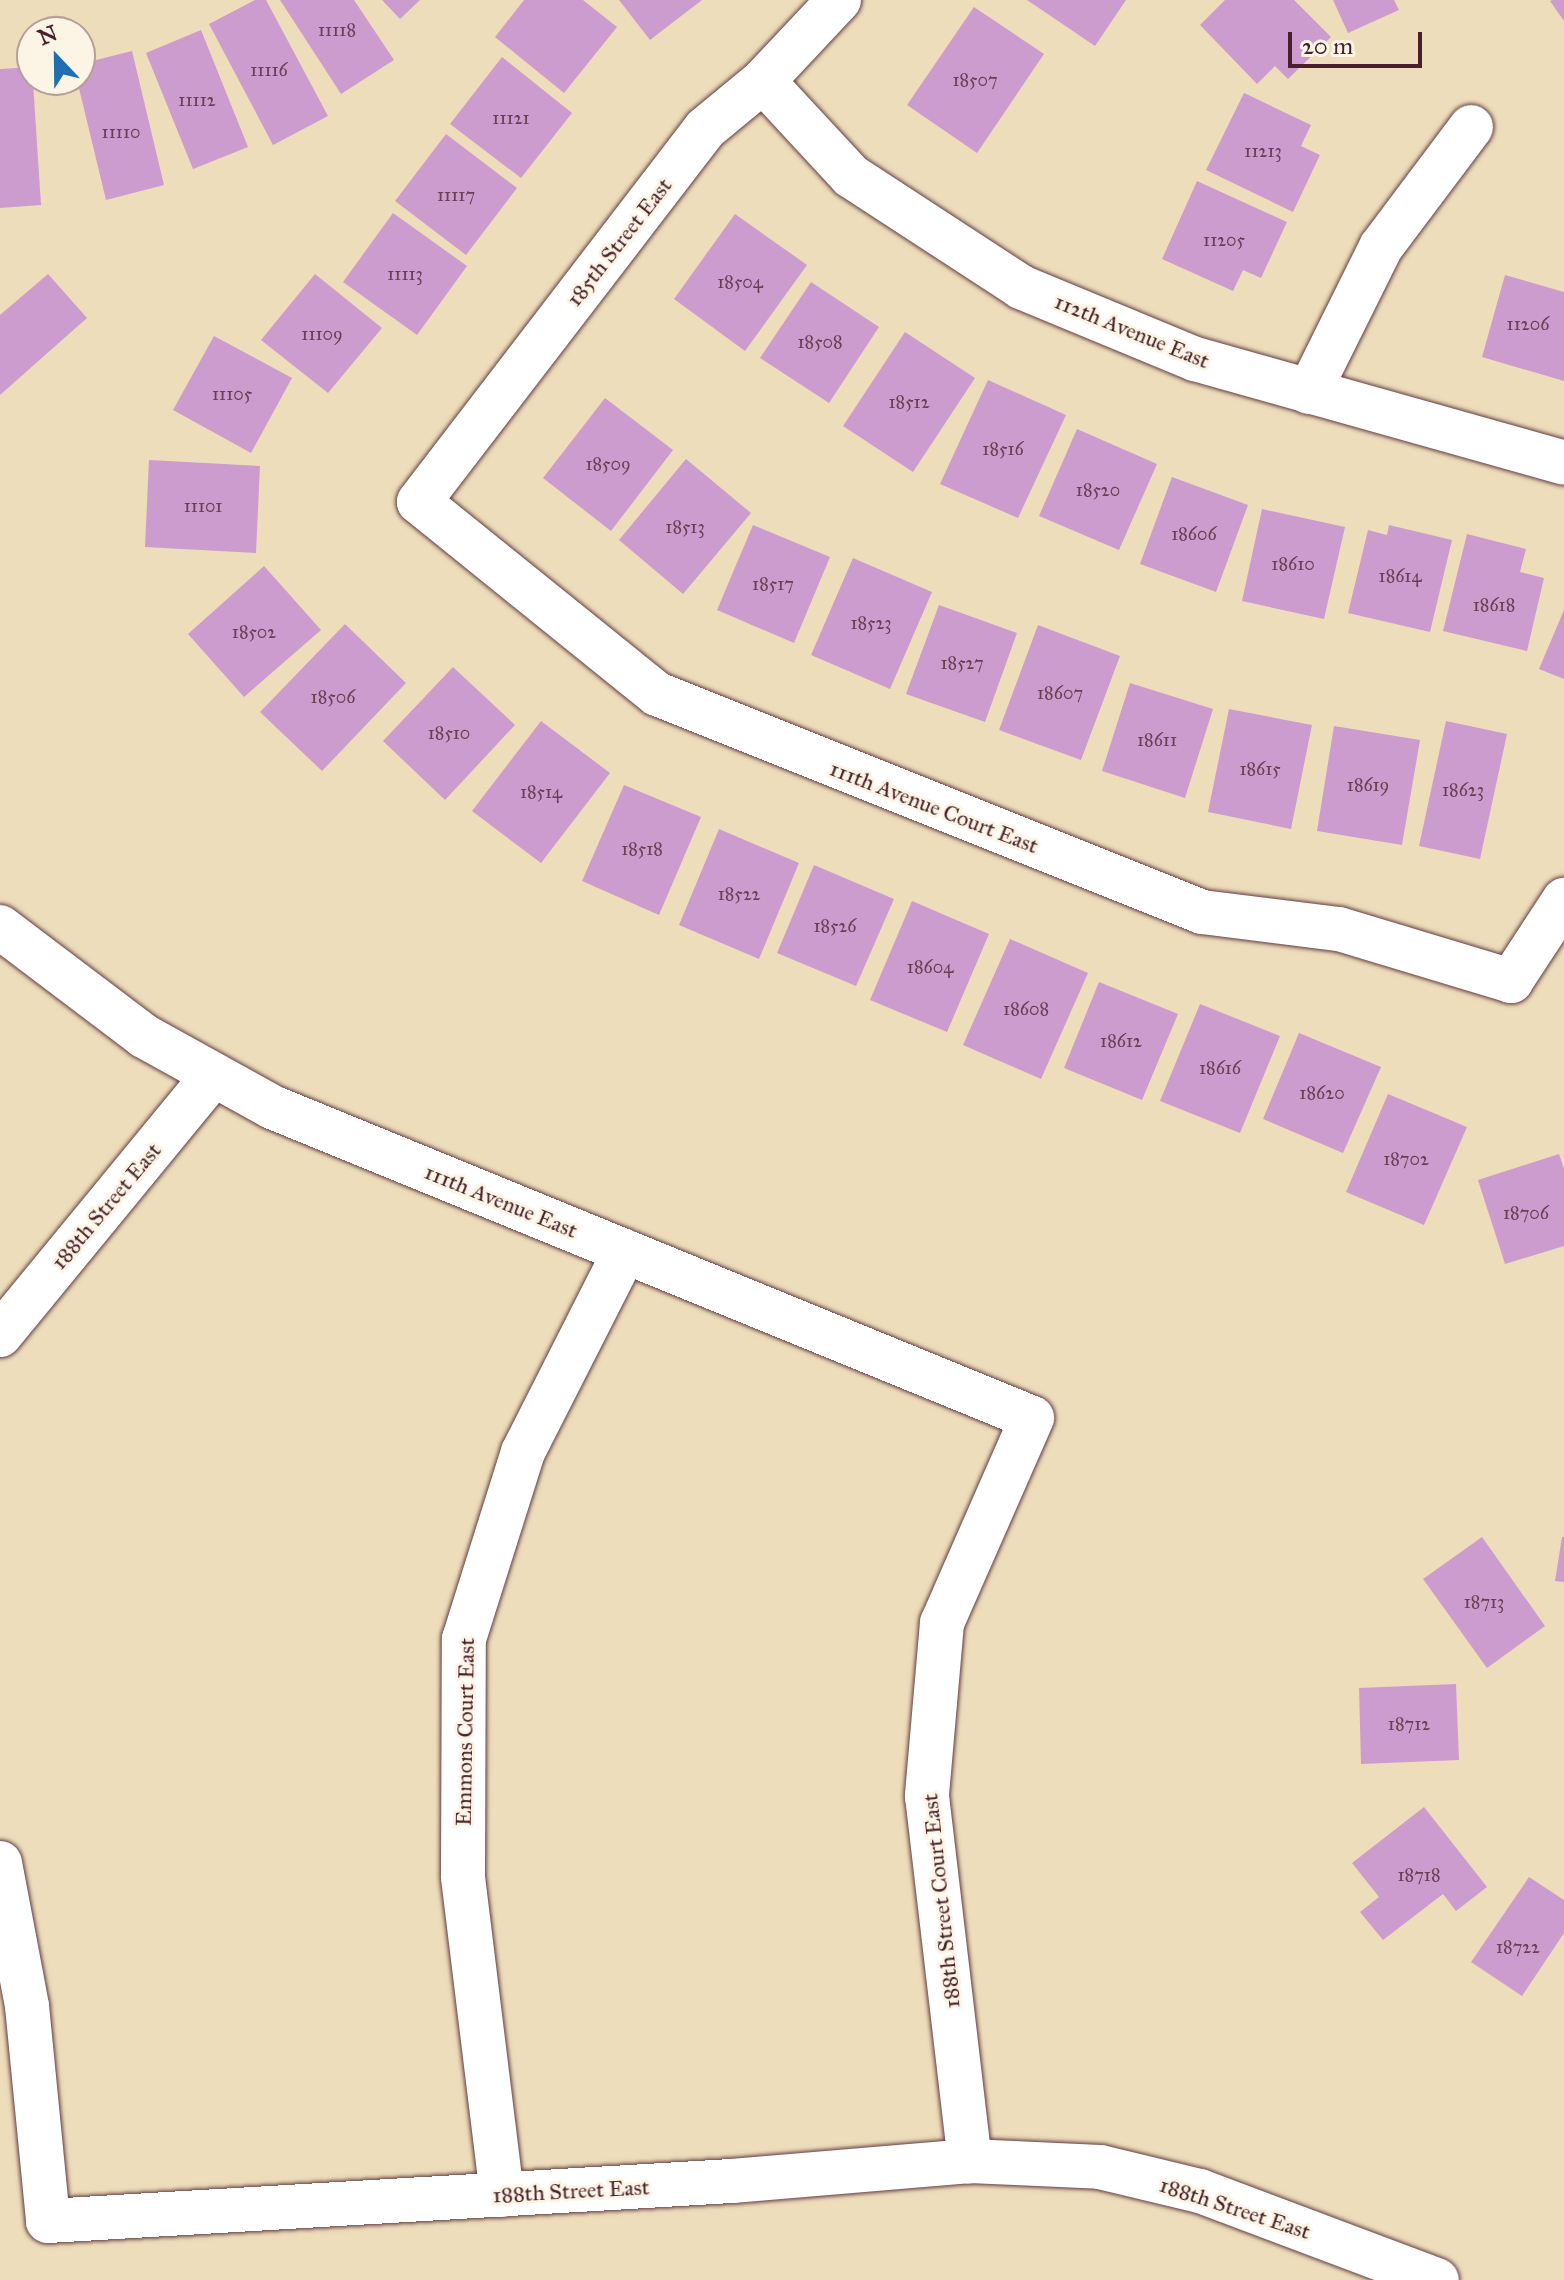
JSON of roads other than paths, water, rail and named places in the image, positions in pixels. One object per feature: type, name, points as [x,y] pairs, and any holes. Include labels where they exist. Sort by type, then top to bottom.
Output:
[{"type":"street","name":"185th Street East","points":[[419,502],[705,129],[763,81],[839,0]]},
{"type":"street","name":"112th Avenue East","points":[[763,81],[851,176],[1021,287],[1195,359],[1564,463]]},
{"type":"street","points":[[1309,392],[1381,247],[1471,127]]},
{"type":"street","name":"111th Avenue Court East","points":[[419,502],[657,694],[713,719],[1202,912],[1339,929],[1511,981],[1564,900]]},
{"type":"street","name":"111th Avenue East","points":[[0,927],[144,1036],[212,1077],[272,1107],[1032,1418]]},
{"type":"street","name":"188th Street East","points":[[0,1335],[212,1077]]},
{"type":"street","name":"Emmons Court East","points":[[502,2195],[463,1876],[464,1639],[523,1452],[625,1251]]},
{"type":"street","name":"188th Street Court East","points":[[970,2161],[927,1796],[942,1623],[1032,1418]]},
{"type":"street","name":"188th Street East","points":[[0,1863],[27,2006],[48,2221],[502,2195],[970,2161],[1100,2167],[1200,2191],[1437,2280]]}]
